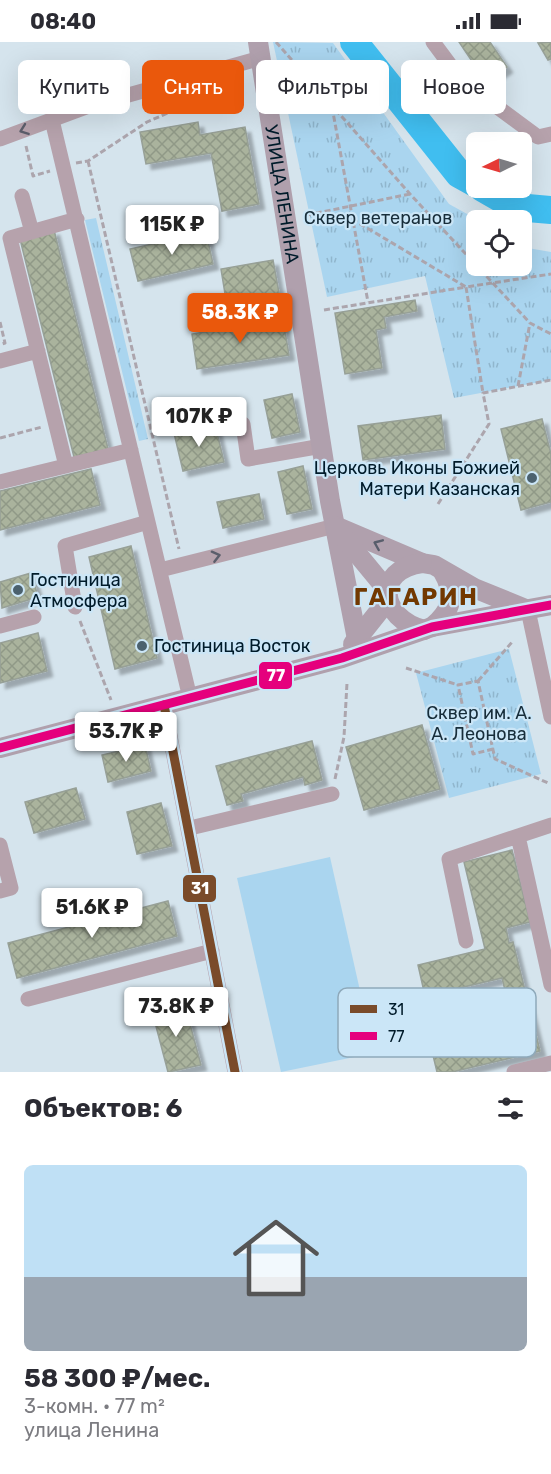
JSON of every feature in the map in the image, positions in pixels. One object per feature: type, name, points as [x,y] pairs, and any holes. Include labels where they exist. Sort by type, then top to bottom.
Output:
[{"type":"main road","name":"УЛИЦА ЛЕНИНА","points":[[259,50],[335,526],[357,639]]},
{"type":"main road","points":[[335,526],[422,563],[434,565],[443,572],[528,610]]},
{"type":"main road","points":[[335,526],[388,595],[394,613],[400,620],[428,628]]},
{"type":"main road","points":[[342,658],[388,595],[392,579],[410,564],[422,563]]},
{"type":"main road","points":[[428,628],[447,613],[452,599],[450,584],[443,572]]},
{"type":"main road","points":[[0,748],[342,658],[428,628],[551,605]]},
{"type":"street","points":[[433,42],[462,81],[538,137],[551,134]]},
{"type":"street","points":[[0,139],[89,106],[259,50]]},
{"type":"street","points":[[52,120],[190,698]]},
{"type":"street","points":[[22,196],[32,232]]},
{"type":"street","points":[[66,466],[10,238],[77,219]]},
{"type":"street","points":[[0,361],[38,351]]},
{"type":"street","points":[[243,424],[248,459],[322,446]]},
{"type":"street","points":[[0,482],[131,450]]},
{"type":"street","points":[[75,608],[65,546],[148,522]]},
{"type":"street","points":[[160,570],[335,526]]},
{"type":"street","points":[[528,610],[551,717]]},
{"type":"street","points":[[0,626],[34,617]]},
{"type":"street","points":[[164,705],[190,828],[235,1072]]},
{"type":"street","points":[[190,828],[332,794]]},
{"type":"street","points":[[466,941],[449,859],[551,825]]},
{"type":"street","points":[[518,836],[551,985]]},
{"type":"street","points":[[0,844],[11,888],[0,891]]},
{"type":"street","points":[[28,999],[212,951]]},
{"type":"street","points":[[514,1072],[551,1063]]},
{"type":"path","points":[[276,42],[292,60]]},
{"type":"path","points":[[179,549],[88,161],[147,122],[249,77]]},
{"type":"path","points":[[333,114],[369,303]]},
{"type":"path","points":[[340,114],[410,194],[530,323],[551,334]]},
{"type":"path","points":[[307,216],[410,194]]},
{"type":"path","points":[[352,219],[466,287]]},
{"type":"path","points":[[324,310],[551,274]]},
{"type":"path","points":[[438,504],[489,424],[466,287]]},
{"type":"path","points":[[0,322],[5,343]]},
{"type":"path","points":[[518,386],[530,323]]},
{"type":"path","points":[[483,393],[551,380]]},
{"type":"path","points":[[0,438],[56,424]]},
{"type":"path","points":[[75,608],[111,700]]},
{"type":"path","points":[[406,668],[458,685],[478,681],[513,641]]},
{"type":"path","points":[[478,681],[495,759],[548,783]]},
{"type":"path","points":[[332,794],[344,737],[347,683]]},
{"type":"path","points":[[458,685],[473,754],[493,749]]},
{"type":"green space","name":"Сквер ветеранов","points":[[273,42],[333,43],[345,60],[277,60]]},
{"type":"green space","name":"Сквер ветеранов","points":[[288,114],[384,114],[449,204],[466,213],[466,276],[532,276],[532,249],[551,252],[551,380],[454,398],[425,276],[327,297]]},
{"type":"green space","points":[[96,218],[148,439],[139,441],[85,220]]},
{"type":"green space","name":"Сквер им. А. А. Леонова","points":[[509,649],[541,774],[449,798],[416,673]]},
{"type":"green space","points":[[330,857],[359,988],[338,988],[338,1057],[354,1057],[281,1072],[237,878]]},
{"type":"building","points":[[459,42],[490,42],[502,60],[471,60]]},
{"type":"building","points":[[551,42],[551,59],[548,60],[538,43]]},
{"type":"building","points":[[198,122],[200,135],[245,127],[259,204],[222,211],[211,153],[146,164],[140,132]]},
{"type":"building","points":[[54,230],[108,449],[74,457],[20,239]]},
{"type":"building","points":[[206,232],[213,264],[138,281],[130,249]]},
{"type":"building","points":[[273,260],[281,304],[235,312],[233,299],[226,300],[221,269]]},
{"type":"building","points":[[415,300],[417,311],[384,317],[386,328],[376,330],[382,368],[345,374],[335,313]]},
{"type":"building","points":[[283,319],[289,355],[197,369],[192,334]]},
{"type":"building","points":[[292,394],[300,432],[272,438],[264,400]]},
{"type":"building","points":[[441,415],[445,449],[363,460],[358,426]]},
{"type":"building","name":"Церковь Иконы Божией Матери Казанская","points":[[542,419],[551,454],[551,502],[521,510],[501,429]]},
{"type":"building","points":[[215,424],[224,462],[183,471],[174,433]]},
{"type":"building","points":[[303,466],[312,509],[287,514],[278,472]]},
{"type":"building","points":[[91,469],[100,505],[0,530],[0,491]]},
{"type":"building","points":[[259,494],[264,519],[223,528],[217,502]]},
{"type":"building","points":[[131,546],[157,658],[115,669],[89,557]]},
{"type":"building","name":"Гостиница Атмосфера","points":[[31,573],[38,597],[2,608],[0,582]]},
{"type":"building","points":[[38,633],[47,671],[0,683],[0,643]]},
{"type":"building","points":[[422,725],[440,789],[364,810],[346,747]]},
{"type":"building","points":[[312,741],[322,780],[305,785],[303,777],[241,794],[243,801],[227,805],[216,766]]},
{"type":"building","points":[[145,745],[151,771],[108,782],[102,755]]},
{"type":"building","points":[[76,788],[85,819],[34,833],[25,802]]},
{"type":"building","points":[[161,803],[172,846],[137,854],[127,812]]},
{"type":"building","points":[[512,850],[530,922],[506,928],[509,943],[513,942],[524,988],[504,988],[502,978],[459,988],[423,988],[418,965],[485,949],[464,862]]},
{"type":"building","points":[[168,901],[177,936],[17,978],[8,943]]},
{"type":"building","points":[[184,1002],[201,1065],[168,1072],[152,1011]]},
{"type":"building","points":[[536,1035],[540,1051],[536,1052]]},
{"type":"building","points":[[433,1057],[515,1057],[452,1072],[437,1072]]},
{"type":"waterway","points":[[354,42],[459,174],[466,178]]},
{"type":"waterway","points":[[500,198],[516,207],[551,210]]},
{"type":"transit line","name":"77","points":[[0,748],[342,658],[432,627],[551,605]]},
{"type":"transit line","name":"31","points":[[164,705],[235,1072]]},
{"type":"place","name":"Церковь Иконы Божией Матери Казанская","points":[[532,478]]},
{"type":"place","name":"Гостиница Атмосфера","points":[[18,590]]},
{"type":"place","name":"Гостиница Восток","points":[[142,646]]},
{"type":"district","name":"ГАГАРИН","points":[[416,597]]}]
